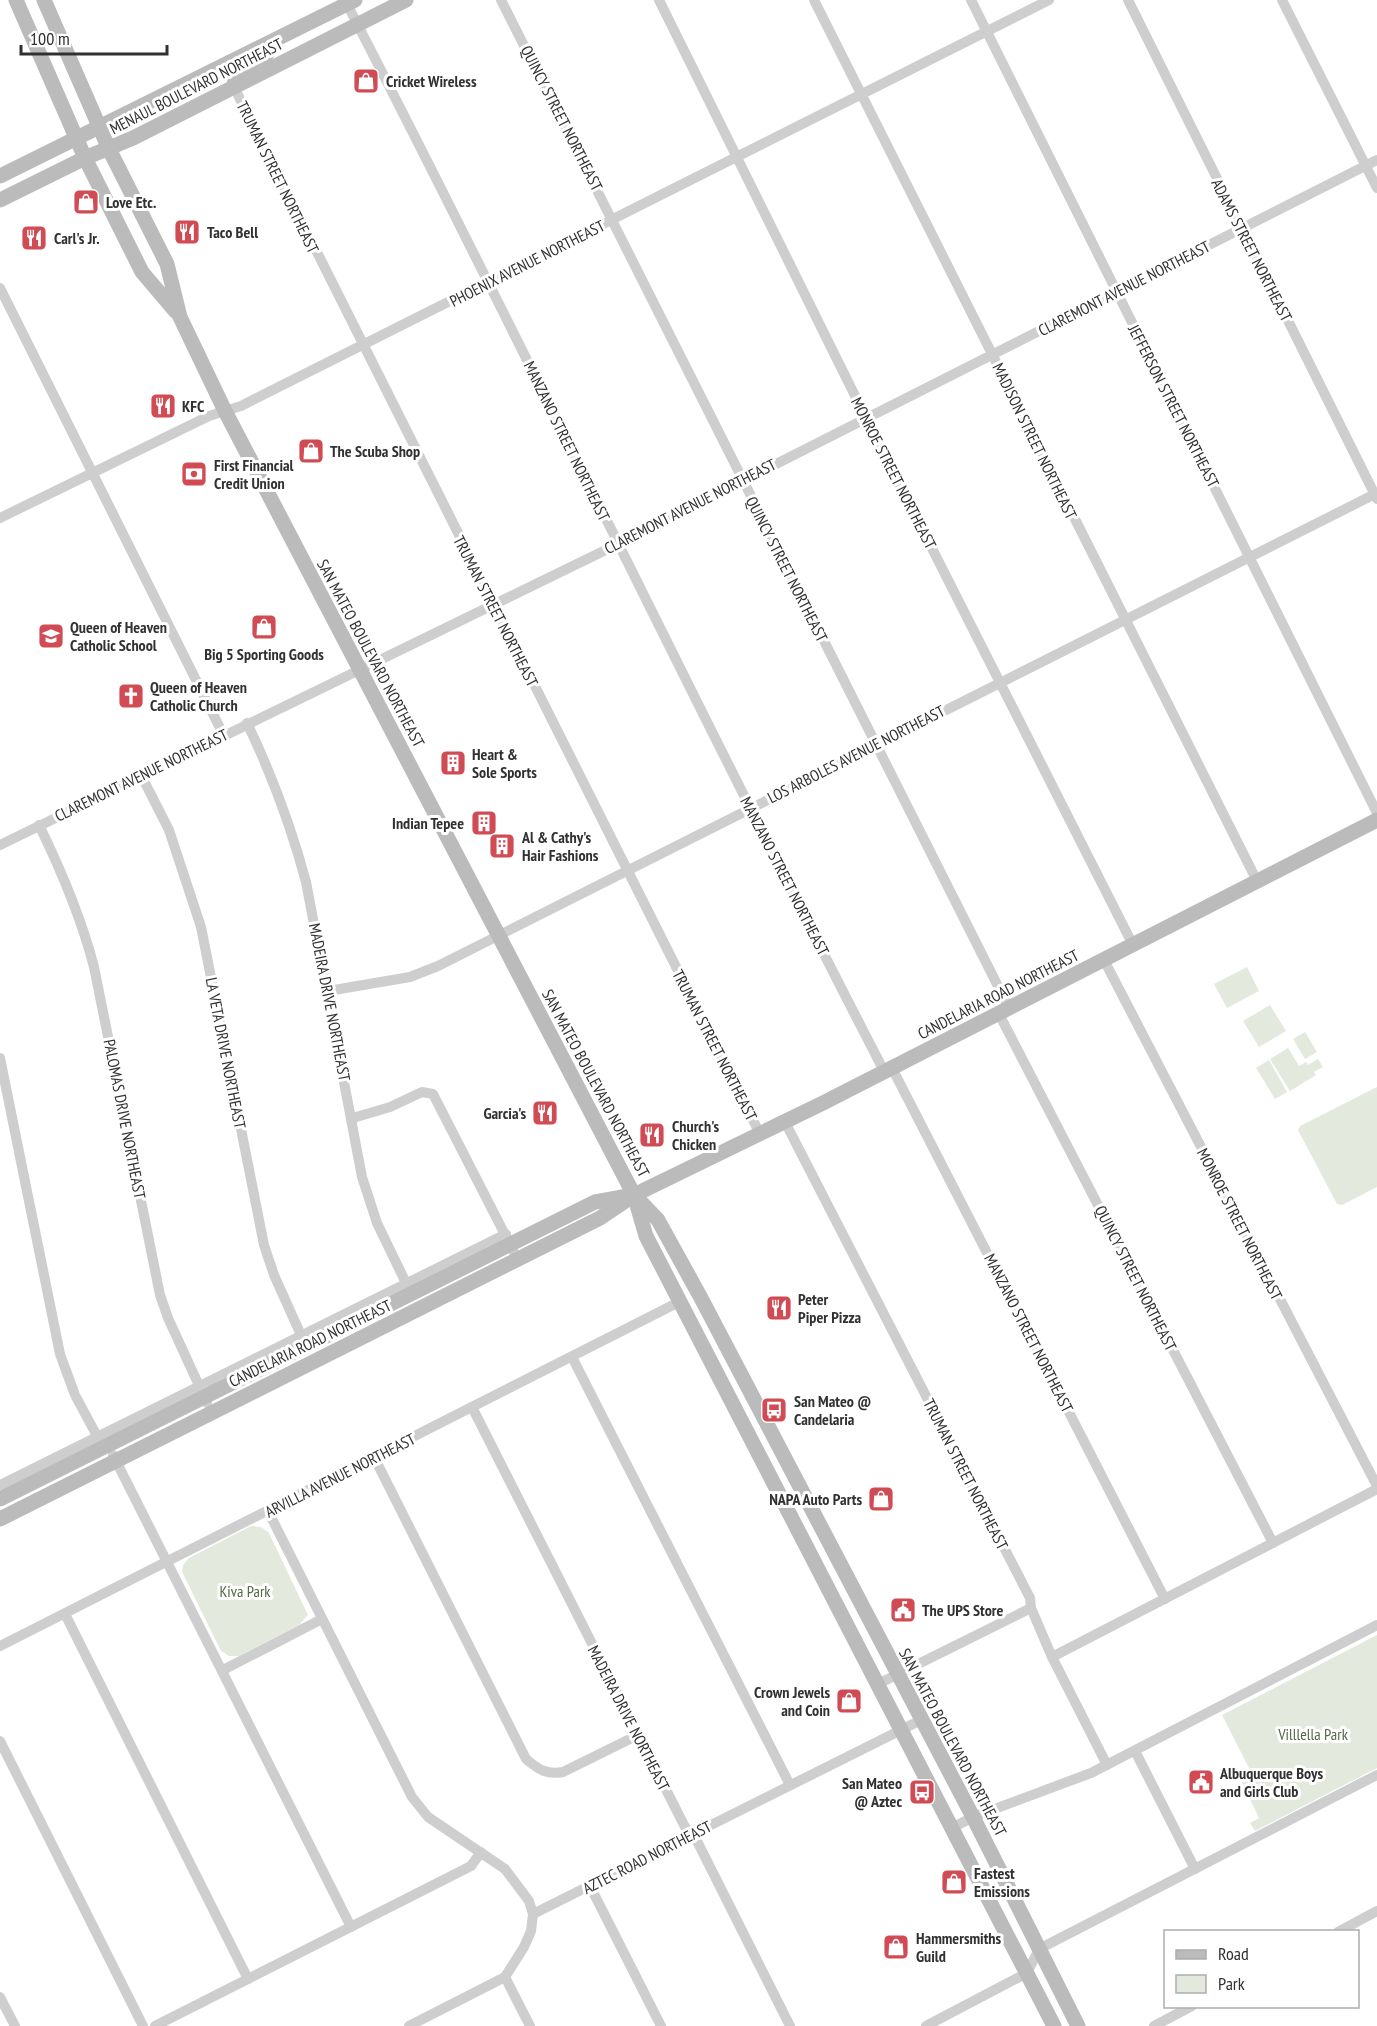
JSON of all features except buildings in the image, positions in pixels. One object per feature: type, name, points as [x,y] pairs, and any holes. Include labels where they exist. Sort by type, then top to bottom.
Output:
[{"type":"main road","name":"SAN MATEO BOULEVARD NORTHEAST","points":[[16,0],[85,158],[142,272],[180,316]]},
{"type":"main road","name":"SAN MATEO BOULEVARD NORTHEAST","points":[[44,0],[109,149],[167,264],[180,316],[225,411],[634,1195],[646,1236],[679,1302],[1054,2026]]},
{"type":"main road","name":"MENAUL BOULEVARD NORTHEAST","points":[[0,200],[85,158],[109,149],[406,0]]},
{"type":"main road","name":"MENAUL BOULEVARD NORTHEAST","points":[[0,176],[351,2]]},
{"type":"main road","points":[[234,87],[234,80],[241,71],[263,58],[276,40]]},
{"type":"main road","name":"CANDELARIA ROAD NORTHEAST","points":[[0,1519],[518,1260],[600,1218],[634,1195],[785,1122],[1377,820]]},
{"type":"main road","name":"SAN MATEO BOULEVARD NORTHEAST","points":[[634,1195],[658,1220],[749,1389],[973,1817],[1078,2026]]},
{"type":"main road","name":"CANDELARIA ROAD NORTHEAST","points":[[0,1499],[102,1440],[508,1239],[595,1203],[634,1195]]},
{"type":"main road","points":[[679,1302],[687,1302],[697,1309],[724,1361],[749,1389]]},
{"type":"street","name":"QUINCY STREET NORTHEAST","points":[[501,0],[875,744],[1004,1011],[1273,1543]]},
{"type":"street","name":"MONROE STREET NORTHEAST","points":[[659,0],[866,418],[1133,945]]},
{"type":"street","name":"MADISON STREET NORTHEAST","points":[[814,0],[1257,881]]},
{"type":"street","name":"JEFFERSON STREET NORTHEAST","points":[[971,0],[1377,813]]},
{"type":"street","name":"PHOENIX AVENUE NORTHEAST","points":[[0,518],[209,416],[242,406],[1049,0]]},
{"type":"street","name":"ADAMS STREET NORTHEAST","points":[[1128,0],[1376,496]]},
{"type":"street","points":[[1282,0],[1377,188]]},
{"type":"street","name":"MANZANO STREET NORTHEAST","points":[[351,2],[357,24],[489,282],[750,808],[1166,1599]]},
{"type":"street","name":"TRUMAN STREET NORTHEAST","points":[[234,87],[362,346],[760,1134]]},
{"type":"street","name":"CLAREMONT AVENUE NORTHEAST","points":[[0,845],[342,676],[360,671],[618,544],[1377,160]]},
{"type":"street","points":[[0,288],[223,734]]},
{"type":"street","name":"LOS ARBOLES AVENUE NORTHEAST","points":[[328,991],[424,972],[875,744],[1376,496]]},
{"type":"street","name":"MADEIRA DRIVE NORTHEAST","points":[[247,723],[285,808],[296,843],[328,991],[363,1177],[372,1210],[406,1283]]},
{"type":"street","name":"LA VETA DRIVE NORTHEAST","points":[[141,775],[169,830],[194,902],[264,1245],[274,1275],[301,1335]]},
{"type":"street","name":"PALOMAS DRIVE NORTHEAST","points":[[39,825],[60,867],[88,944],[105,1014],[160,1295],[212,1412]]},
{"type":"street","name":"MONROE STREET NORTHEAST","points":[[1104,960],[1377,1488]]},
{"type":"street","points":[[0,1058],[60,1354],[75,1395],[115,1460],[223,1670],[351,1928]]},
{"type":"street","points":[[353,1118],[390,1107],[422,1092],[433,1094],[518,1260]]},
{"type":"street","name":"TRUMAN STREET NORTHEAST","points":[[785,1122],[1030,1598],[1031,1608],[1052,1658],[1107,1765]]},
{"type":"street","points":[[201,1390],[301,1335],[406,1283],[508,1239]]},
{"type":"street","name":"ARVILLA AVENUE NORTHEAST","points":[[0,1646],[679,1302]]},
{"type":"street","points":[[572,1357],[790,1785]]},
{"type":"street","name":"MADEIRA DRIVE NORTHEAST","points":[[472,1407],[685,1827],[698,1843],[790,2026]]},
{"type":"street","points":[[0,1485],[102,1440]]},
{"type":"street","points":[[374,1457],[526,1759],[540,1770],[552,1774],[563,1772],[638,1735]]},
{"type":"street","points":[[1052,1658],[1377,1488]]},
{"type":"street","points":[[268,1511],[412,1797],[428,1817],[505,1869],[529,1901],[533,1914],[528,1939],[506,1977],[409,2026]]},
{"type":"street","points":[[876,1685],[1031,1608]]},
{"type":"street","points":[[65,1614],[248,1979]]},
{"type":"street","points":[[223,1670],[322,1619]]},
{"type":"street","points":[[950,1829],[973,1817],[1107,1765],[1377,1625]]},
{"type":"street","name":"AZTEC ROAD NORTHEAST","points":[[533,1914],[921,1720]]},
{"type":"street","points":[[0,1741],[143,2026]]},
{"type":"street","points":[[1134,1751],[1195,1869]]},
{"type":"street","points":[[926,2026],[1027,1973],[1039,1949],[1377,1776]]},
{"type":"street","points":[[155,2026],[471,1866],[481,1852]]},
{"type":"street","points":[[590,1886],[661,2026]]},
{"type":"street","points":[[1342,1930],[1377,1911]]},
{"type":"street","points":[[506,1977],[530,2026]]},
{"type":"street","points":[[0,1997],[15,2026]]},
{"type":"street","points":[[1154,2026],[1190,2008]]},
{"type":"green space","points":[[1247,967],[1259,991],[1227,1008],[1214,984]]},
{"type":"green space","points":[[1270,1005],[1286,1031],[1259,1047],[1243,1021]]},
{"type":"green space","points":[[1305,1032],[1317,1052],[1305,1059],[1293,1039]]},
{"type":"green space","points":[[1288,1048],[1299,1066],[1306,1062],[1308,1065],[1318,1059],[1323,1067],[1314,1072],[1316,1075],[1290,1091],[1270,1059]]},
{"type":"green space","points":[[1269,1060],[1287,1092],[1275,1099],[1256,1068]]},
{"type":"green space","points":[[1377,1087],[1377,1187],[1342,1205],[1337,1204],[1298,1130],[1300,1126]]},
{"type":"green space","name":"Kiva Park","points":[[251,1526],[261,1527],[269,1533],[308,1615],[299,1625],[239,1656],[229,1656],[221,1651],[182,1572],[183,1565],[189,1558]]},
{"type":"green space","name":"Villlella Park","points":[[1377,1635],[1377,1768],[1255,1831],[1250,1823],[1259,1818],[1238,1774],[1249,1768],[1222,1715]]},
{"type":"place","name":"Cricket Wireless","points":[[366,81]]},
{"type":"place","name":"Love Etc.","points":[[86,202]]},
{"type":"place","name":"Taco Bell","points":[[187,232]]},
{"type":"place","name":"Carl's Jr.","points":[[34,238]]},
{"type":"place","name":"KFC","points":[[163,406]]},
{"type":"place","name":"The Scuba Shop","points":[[311,451]]},
{"type":"place","name":"First Financial Credit Union","points":[[194,474]]},
{"type":"place","name":"Big 5 Sporting Goods","points":[[264,627]]},
{"type":"place","name":"Queen of Heaven Catholic School","points":[[51,636]]},
{"type":"place","name":"Queen of Heaven Catholic Church","points":[[131,696]]},
{"type":"place","name":"Heart & Sole Sports","points":[[453,763]]},
{"type":"place","name":"Indian Tepee","points":[[484,823]]},
{"type":"place","name":"Al & Cathy's Hair Fashions","points":[[502,846]]},
{"type":"place","name":"Garcia's","points":[[545,1113]]},
{"type":"place","name":"Church's Chicken","points":[[652,1135]]},
{"type":"place","name":"Peter Piper Pizza","points":[[779,1308]]},
{"type":"place","name":"San Mateo @ Candelaria","points":[[774,1410]]},
{"type":"place","name":"NAPA Auto Parts","points":[[881,1499]]},
{"type":"place","name":"The UPS Store","points":[[903,1610]]},
{"type":"place","name":"Crown Jewels and Coin","points":[[849,1701]]},
{"type":"place","name":"Albuquerque Boys and Girls Club","points":[[1201,1782]]},
{"type":"place","name":"San Mateo @ Aztec","points":[[922,1792]]},
{"type":"place","name":"Fastest Emissions","points":[[954,1882]]},
{"type":"place","name":"Hammersmiths Guild","points":[[896,1947]]}]
